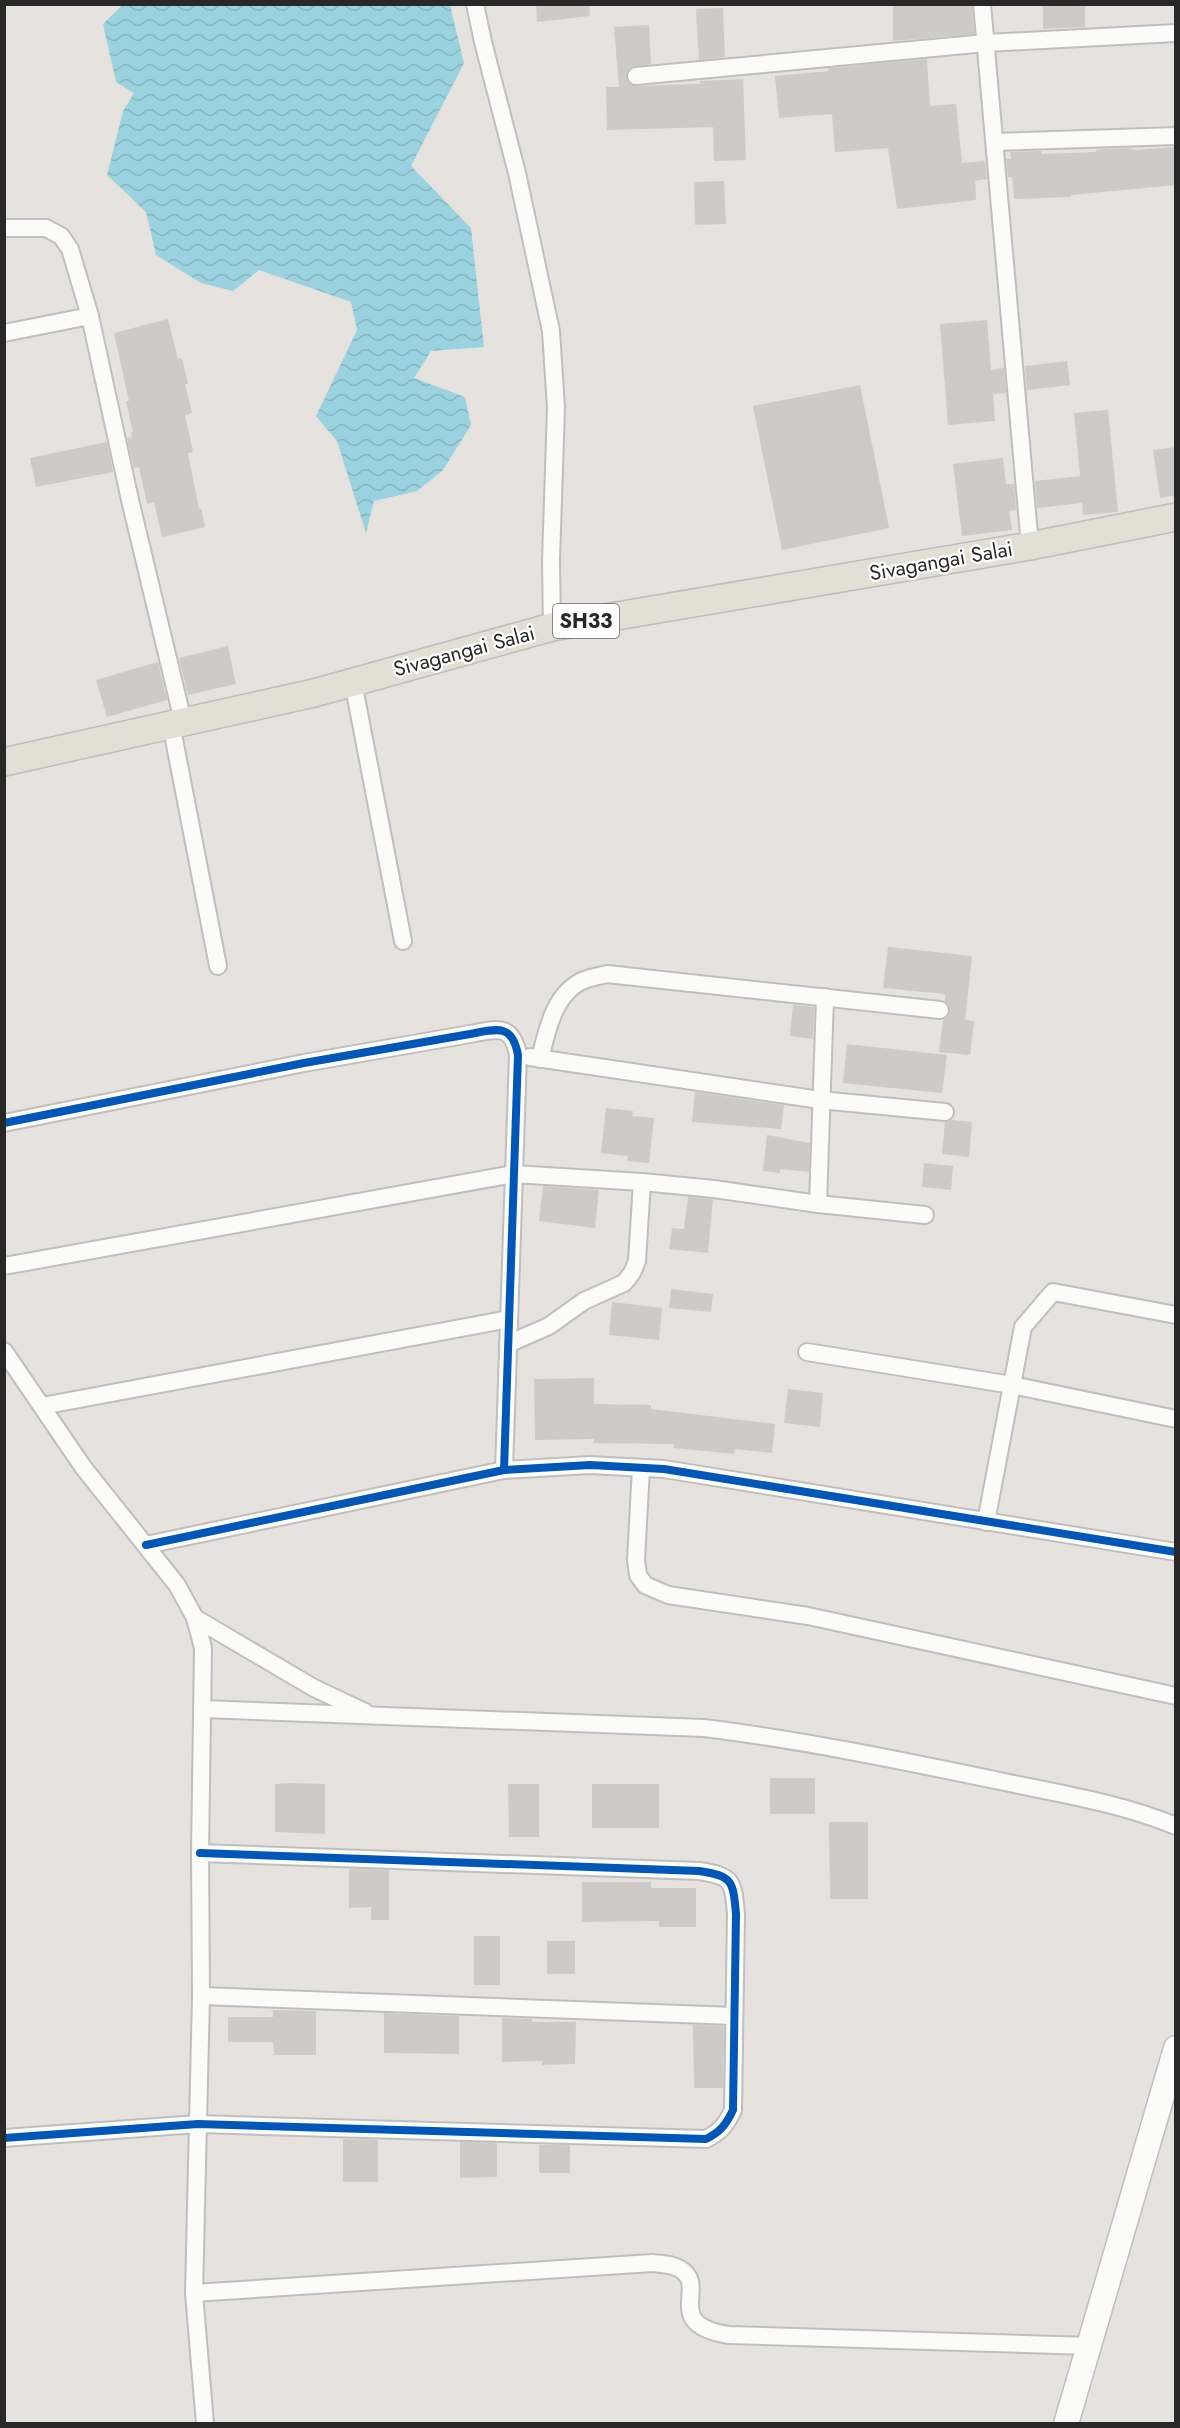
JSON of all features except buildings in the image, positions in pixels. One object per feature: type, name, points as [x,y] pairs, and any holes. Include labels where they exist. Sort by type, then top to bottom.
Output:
[{"type":"main road","name":"Sivagangai Salai","points":[[4,762],[314,693],[552,627],[1030,546],[1176,518]]},
{"type":"street","points":[[475,4],[517,173],[550,331],[556,408],[550,560],[552,627]]},
{"type":"street","points":[[982,4],[1030,546]]},
{"type":"street","points":[[636,76],[986,43],[1176,33]]},
{"type":"street","points":[[994,142],[1176,136]]},
{"type":"street","points":[[4,228],[46,228],[61,236],[70,249],[90,316],[177,722],[218,966]]},
{"type":"street","points":[[4,333],[90,316]]},
{"type":"street","points":[[353,682],[403,941]]},
{"type":"street","points":[[540,1059],[554,1010],[583,980],[607,974],[940,1010]]},
{"type":"street","points":[[818,1204],[825,998]]},
{"type":"street","points":[[4,1123],[304,1063],[494,1030],[509,1033],[515,1039],[518,1055],[504,1470]]},
{"type":"street","points":[[518,1055],[820,1100],[945,1112]]},
{"type":"street","points":[[4,1266],[514,1174],[714,1189],[818,1204],[925,1215]]},
{"type":"street","points":[[508,1344],[549,1326],[584,1301],[624,1283],[632,1273],[637,1261],[642,1182]]},
{"type":"street","points":[[986,1522],[1023,1327],[1053,1292],[1176,1315]]},
{"type":"street","points":[[42,1406],[509,1319]]},
{"type":"street","points":[[4,1351],[82,1467],[177,1585],[195,1618],[203,1648],[200,1853],[201,1996],[194,2293],[205,2424]]},
{"type":"street","points":[[807,1352],[1012,1385],[1176,1419]]},
{"type":"street","points":[[146,1545],[504,1470],[590,1465],[664,1469],[1176,1552]]},
{"type":"street","points":[[641,1468],[636,1560],[638,1575],[645,1585],[668,1596],[808,1616],[1176,1696]]},
{"type":"street","points":[[195,1618],[314,1688],[372,1715]]},
{"type":"street","points":[[202,1709],[249,1713],[372,1715],[704,1728],[770,1736],[895,1759],[1100,1802],[1176,1826]]},
{"type":"street","points":[[4,2138],[198,2124],[706,2139],[718,2133],[727,2123],[733,2110],[736,1914],[734,1889],[729,1879],[721,1874],[538,1864],[200,1853]]},
{"type":"street","points":[[201,1996],[734,2016]]},
{"type":"street","points":[[1066,2424],[1176,2048]]},
{"type":"street","points":[[194,2293],[652,2263],[682,2270],[690,2280],[691,2317],[697,2325],[710,2332],[729,2335],[1089,2346]]},
{"type":"water","points":[[124,4],[450,5],[464,63],[411,166],[471,228],[484,347],[431,351],[414,378],[465,397],[471,425],[443,470],[417,491],[374,501],[366,533],[337,441],[316,416],[357,330],[351,302],[259,270],[233,291],[201,283],[156,255],[146,212],[107,175],[123,111],[134,93],[116,82],[103,24]]},
{"type":"cycle path","points":[[4,1123],[304,1063],[488,1031],[507,1033],[512,1038],[518,1055],[504,1470]]},
{"type":"cycle path","points":[[146,1545],[504,1470],[590,1465],[664,1469],[1176,1552]]},
{"type":"cycle path","points":[[4,2138],[198,2124],[706,2139],[722,2128],[733,2110],[736,1914],[732,1887],[725,1878],[719,1875],[699,1871],[200,1853]]}]
